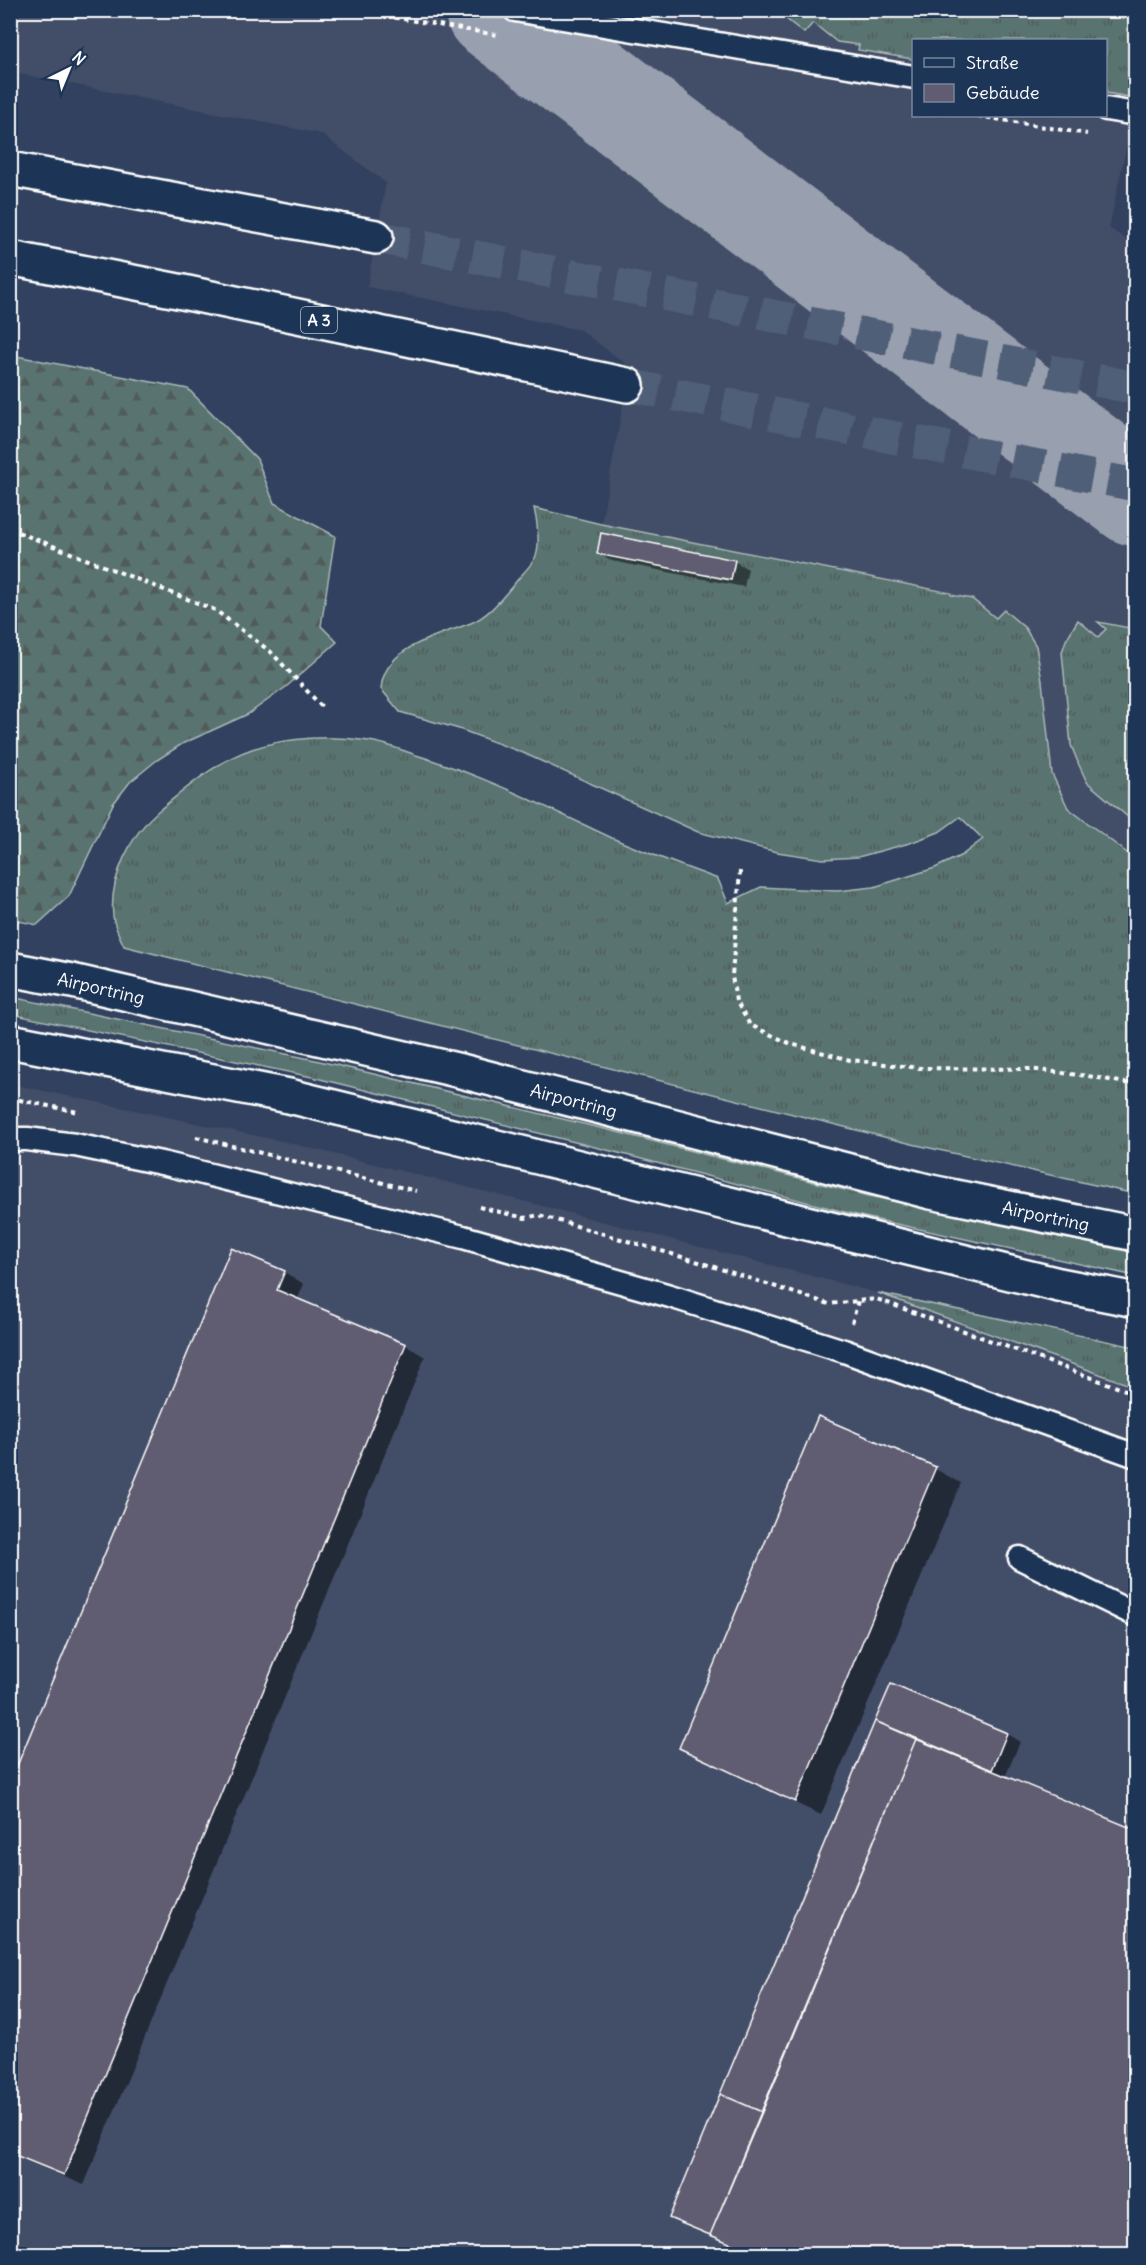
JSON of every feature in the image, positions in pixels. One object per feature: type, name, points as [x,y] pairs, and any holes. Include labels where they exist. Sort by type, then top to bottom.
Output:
[{"type":"main road","points":[[10,169],[376,237]]},
{"type":"main road","name":"A 3","points":[[10,258],[627,385]]},
{"type":"main road","name":"Airportring","points":[[10,969],[72,981],[461,1071],[931,1192],[1136,1234]]},
{"type":"main road","points":[[10,1041],[289,1096],[1059,1285],[1136,1300]]},
{"type":"lane","points":[[515,10],[912,77]]},
{"type":"lane","points":[[1107,109],[1136,114]]},
{"type":"lane","points":[[10,1139],[75,1145],[166,1164],[474,1241],[670,1296],[833,1348],[1136,1456]]},
{"type":"lane","points":[[1020,1558],[1136,1615]]},
{"type":"path","points":[[984,117],[1093,135]]},
{"type":"path","points":[[10,529],[215,610],[271,652],[322,707]]},
{"type":"path","points":[[740,871],[732,976],[736,1001],[750,1025],[790,1044],[850,1060],[920,1068],[1029,1069],[1088,1076],[1136,1085]]},
{"type":"path","points":[[10,1098],[80,1112]]},
{"type":"path","points":[[195,1137],[421,1192]]},
{"type":"path","points":[[479,1207],[525,1218],[539,1215],[699,1262],[828,1304],[877,1299],[1136,1394]]},
{"type":"shaded area","points":[[10,11],[1135,11],[1135,130],[1130,130],[1109,228],[1136,246],[1135,859],[810,611],[806,564],[601,524],[630,367],[580,330],[367,287],[386,183],[321,134],[11,72]]},
{"type":"shaded area","points":[[11,1084],[286,1142],[878,1293],[1135,1347],[1135,2254],[11,2254]]},
{"type":"green space","points":[[776,11],[1135,11],[1135,98],[1107,93],[1107,39],[912,39],[912,59],[858,50],[859,45],[837,42],[813,23],[804,33]]},
{"type":"green space","points":[[11,355],[188,389],[257,459],[274,503],[335,536],[321,626],[337,642],[286,687],[248,714],[182,744],[157,760],[130,782],[113,804],[69,896],[37,925],[10,919]]},
{"type":"green space","points":[[534,508],[601,524],[951,593],[951,595],[972,599],[996,618],[1004,610],[1025,628],[1036,646],[1052,774],[1068,808],[1135,859],[1135,1194],[912,1144],[124,946],[114,920],[114,887],[130,845],[148,821],[191,784],[239,754],[266,745],[310,738],[340,738],[375,742],[442,763],[516,793],[612,838],[718,879],[728,903],[761,887],[837,891],[874,887],[935,868],[962,855],[983,839],[960,817],[939,832],[910,843],[858,857],[823,859],[777,852],[698,832],[521,752],[459,729],[400,712],[381,689],[384,674],[402,653],[429,638],[478,620],[500,600],[531,565],[537,553],[538,533]]},
{"type":"green space","points":[[1078,620],[1098,637],[1106,629],[1098,622],[1135,629],[1135,823],[1087,782],[1071,745],[1062,652]]},
{"type":"green space","points":[[11,997],[315,1060],[613,1131],[869,1196],[1135,1253],[1135,1276],[864,1217],[312,1077],[11,1014]]},
{"type":"green space","points":[[878,1293],[1135,1347],[1135,1387]]},
{"type":"building","points":[[601,533],[735,560],[731,580],[597,554]]},
{"type":"building","points":[[231,1248],[285,1271],[277,1290],[406,1344],[64,2175],[10,2153],[10,1783]]},
{"type":"building","points":[[818,1416],[936,1467],[795,1802],[679,1748]]},
{"type":"building","points":[[891,1684],[1007,1733],[992,1770],[875,1721]]},
{"type":"building","points":[[875,1721],[916,1739],[762,2112],[720,2094]]},
{"type":"building","points":[[916,1739],[1136,1830],[1136,2254],[756,2254],[710,2235]]},
{"type":"building","points":[[720,2094],[762,2112],[710,2235],[669,2218]]},
{"type":"building","points":[[10,2243],[39,2254],[10,2254]]},
{"type":"taxiway","points":[[495,10],[1136,496]]},
{"type":"tunnel","points":[[376,237],[1136,388]]},
{"type":"tunnel","points":[[627,385],[1136,485]]}]
